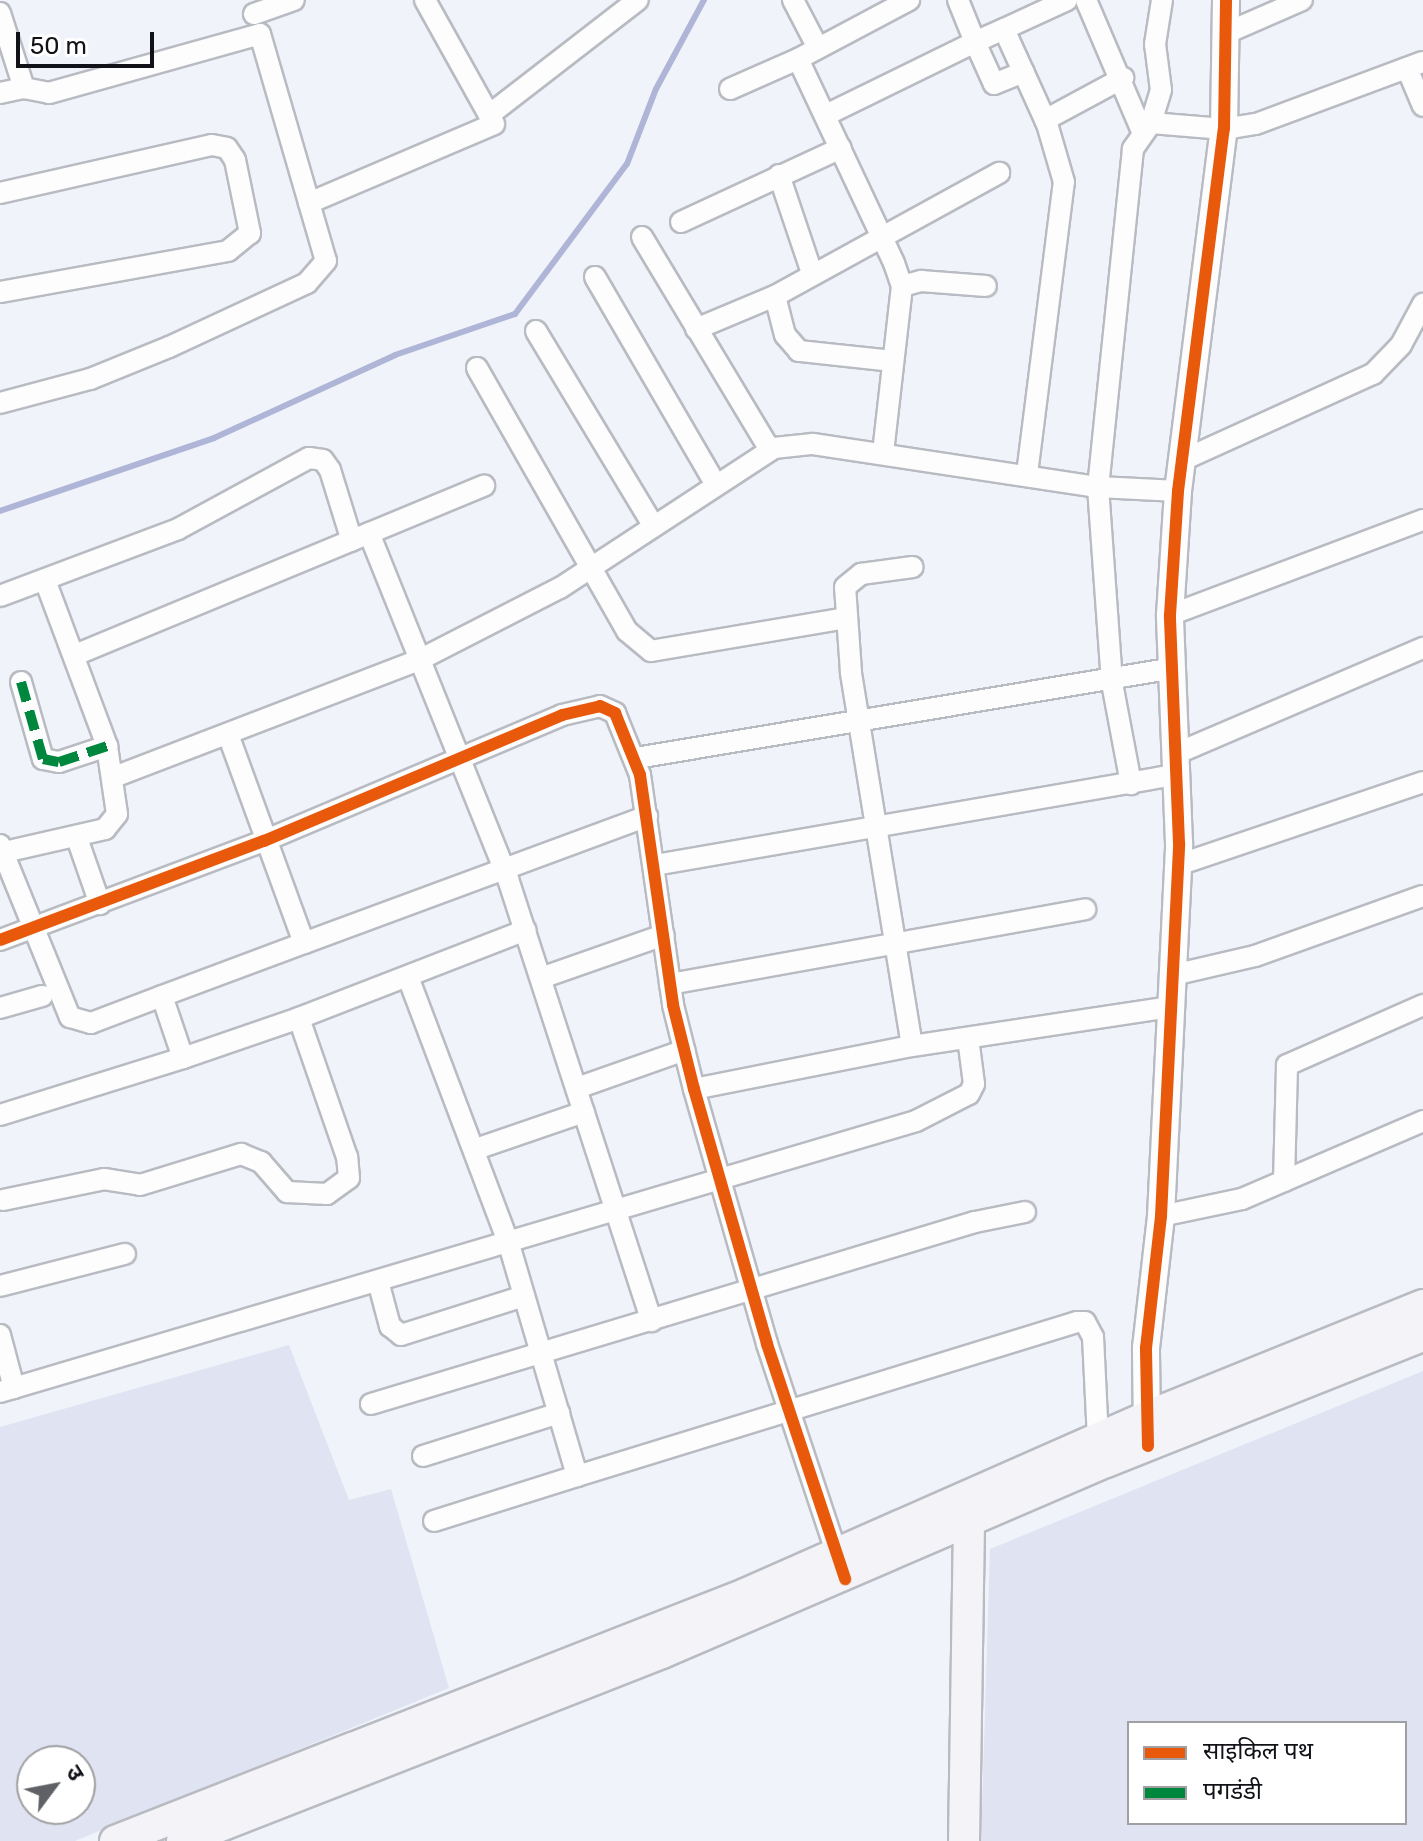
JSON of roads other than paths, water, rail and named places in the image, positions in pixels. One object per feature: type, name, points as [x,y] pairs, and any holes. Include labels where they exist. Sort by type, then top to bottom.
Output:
[{"type":"main road","points":[[182,1841],[841,1567],[1423,1305]]},
{"type":"main road","points":[[969,1510],[1098,1438],[1147,1431],[1423,1336]]},
{"type":"main road","points":[[964,1841],[969,1510]]},
{"type":"main road","points":[[115,1841],[841,1567]]},
{"type":"street","points":[[0,93],[24,88],[49,93],[294,0]]},
{"type":"street","points":[[309,203],[494,124],[425,0]]},
{"type":"street","points":[[489,115],[638,0]]},
{"type":"street","points":[[793,0],[818,48]]},
{"type":"street","points":[[730,89],[798,59],[909,0]]},
{"type":"street","points":[[958,0],[994,84],[1024,72]]},
{"type":"street","points":[[826,115],[1067,0]]},
{"type":"street","points":[[1086,0],[1146,126]]},
{"type":"street","points":[[1131,784],[1112,683],[1098,487],[1124,216],[1146,126],[1161,90],[1155,44],[1162,0]]},
{"type":"street","points":[[1147,1431],[1146,1348],[1161,1216],[1178,865],[1168,669],[1170,615],[1178,491],[1224,129],[1226,0]]},
{"type":"street","points":[[1224,34],[1302,0]]},
{"type":"street","points":[[0,13],[24,88]]},
{"type":"street","points":[[0,403],[90,379],[307,283],[326,261],[255,16]]},
{"type":"street","points":[[1004,29],[1061,164],[1064,200],[1027,474]]},
{"type":"street","points":[[798,59],[902,286],[883,454]]},
{"type":"street","points":[[1146,126],[1224,129],[1268,121],[1415,65],[1423,106]]},
{"type":"street","points":[[1045,120],[1123,78]]},
{"type":"street","points":[[0,193],[212,145],[227,148],[235,160],[250,233],[228,251],[0,292]]},
{"type":"street","points":[[681,222],[841,148]]},
{"type":"street","points":[[696,329],[775,296],[880,235],[999,173]]},
{"type":"street","points":[[779,175],[812,273]]},
{"type":"street","points":[[642,237],[770,450]]},
{"type":"street","points":[[595,277],[715,483]]},
{"type":"street","points":[[902,286],[921,281],[986,286]]},
{"type":"street","points":[[775,296],[785,335],[799,351],[893,361]]},
{"type":"street","points":[[1183,460],[1373,374],[1401,345],[1423,304]]},
{"type":"street","points":[[536,331],[653,525]]},
{"type":"street","points":[[477,368],[594,566],[627,631],[651,651],[846,618]]},
{"type":"street","points":[[114,777],[229,737],[419,660],[594,566],[715,483],[770,450],[813,444],[1098,487],[1178,491]]},
{"type":"street","points":[[0,596],[178,529],[309,458],[323,460],[419,660],[503,868],[526,930],[652,1321]]},
{"type":"street","points":[[75,655],[484,486]]},
{"type":"street","points":[[1170,615],[1423,520]]},
{"type":"street","points":[[912,1046],[875,828],[846,618],[849,580],[913,567]]},
{"type":"street","points":[[45,580],[107,746],[114,777],[113,824],[77,838],[1,851],[29,930],[70,1017],[91,1023],[647,816]]},
{"type":"street","points":[[655,865],[1131,784],[1423,648]]},
{"type":"street","points":[[636,758],[1112,683],[1168,669]]},
{"type":"street","points":[[21,682],[43,759],[59,762],[107,746]]},
{"type":"street","points":[[0,940],[264,841],[562,715],[600,706],[625,726],[636,758],[655,865],[670,984],[694,1089],[751,1291],[841,1567]]},
{"type":"street","points":[[229,737],[264,841],[304,943]]},
{"type":"street","points":[[1178,865],[1423,782]]},
{"type":"street","points":[[77,838],[100,904]]},
{"type":"street","points":[[1173,975],[1255,956],[1423,896]]},
{"type":"street","points":[[670,984],[1085,909]]},
{"type":"street","points":[[0,1115],[299,1018],[526,930]]},
{"type":"street","points":[[541,978],[664,935]]},
{"type":"street","points":[[408,977],[476,1149],[508,1241],[577,1476]]},
{"type":"street","points":[[0,1008],[42,996]]},
{"type":"street","points":[[162,996],[183,1058]]},
{"type":"street","points":[[1284,1181],[1287,1065],[1423,1005]]},
{"type":"street","points":[[694,1089],[912,1046],[1171,1007]]},
{"type":"street","points":[[1,1196],[104,1179],[140,1185],[241,1154],[261,1162],[287,1192],[305,1197],[341,1187],[349,1178],[344,1140],[299,1018]]},
{"type":"street","points":[[0,1335],[7,1390],[617,1210],[950,1106],[974,1084],[968,1038]]},
{"type":"street","points":[[577,1088],[685,1050]]},
{"type":"street","points":[[476,1149],[584,1112]]},
{"type":"street","points":[[1161,1216],[1242,1199],[1423,1121]]},
{"type":"street","points":[[371,1404],[975,1222],[1025,1212]]},
{"type":"street","points":[[0,1286],[125,1254]]},
{"type":"street","points":[[378,1281],[390,1326],[401,1335],[524,1296]]},
{"type":"street","points":[[434,1521],[789,1408],[1085,1322],[1093,1337],[1098,1438]]},
{"type":"street","points":[[423,1456],[559,1413]]},
{"type":"waterway","points":[[0,511],[214,438],[395,355],[515,314],[627,164],[656,89],[704,0]]}]
